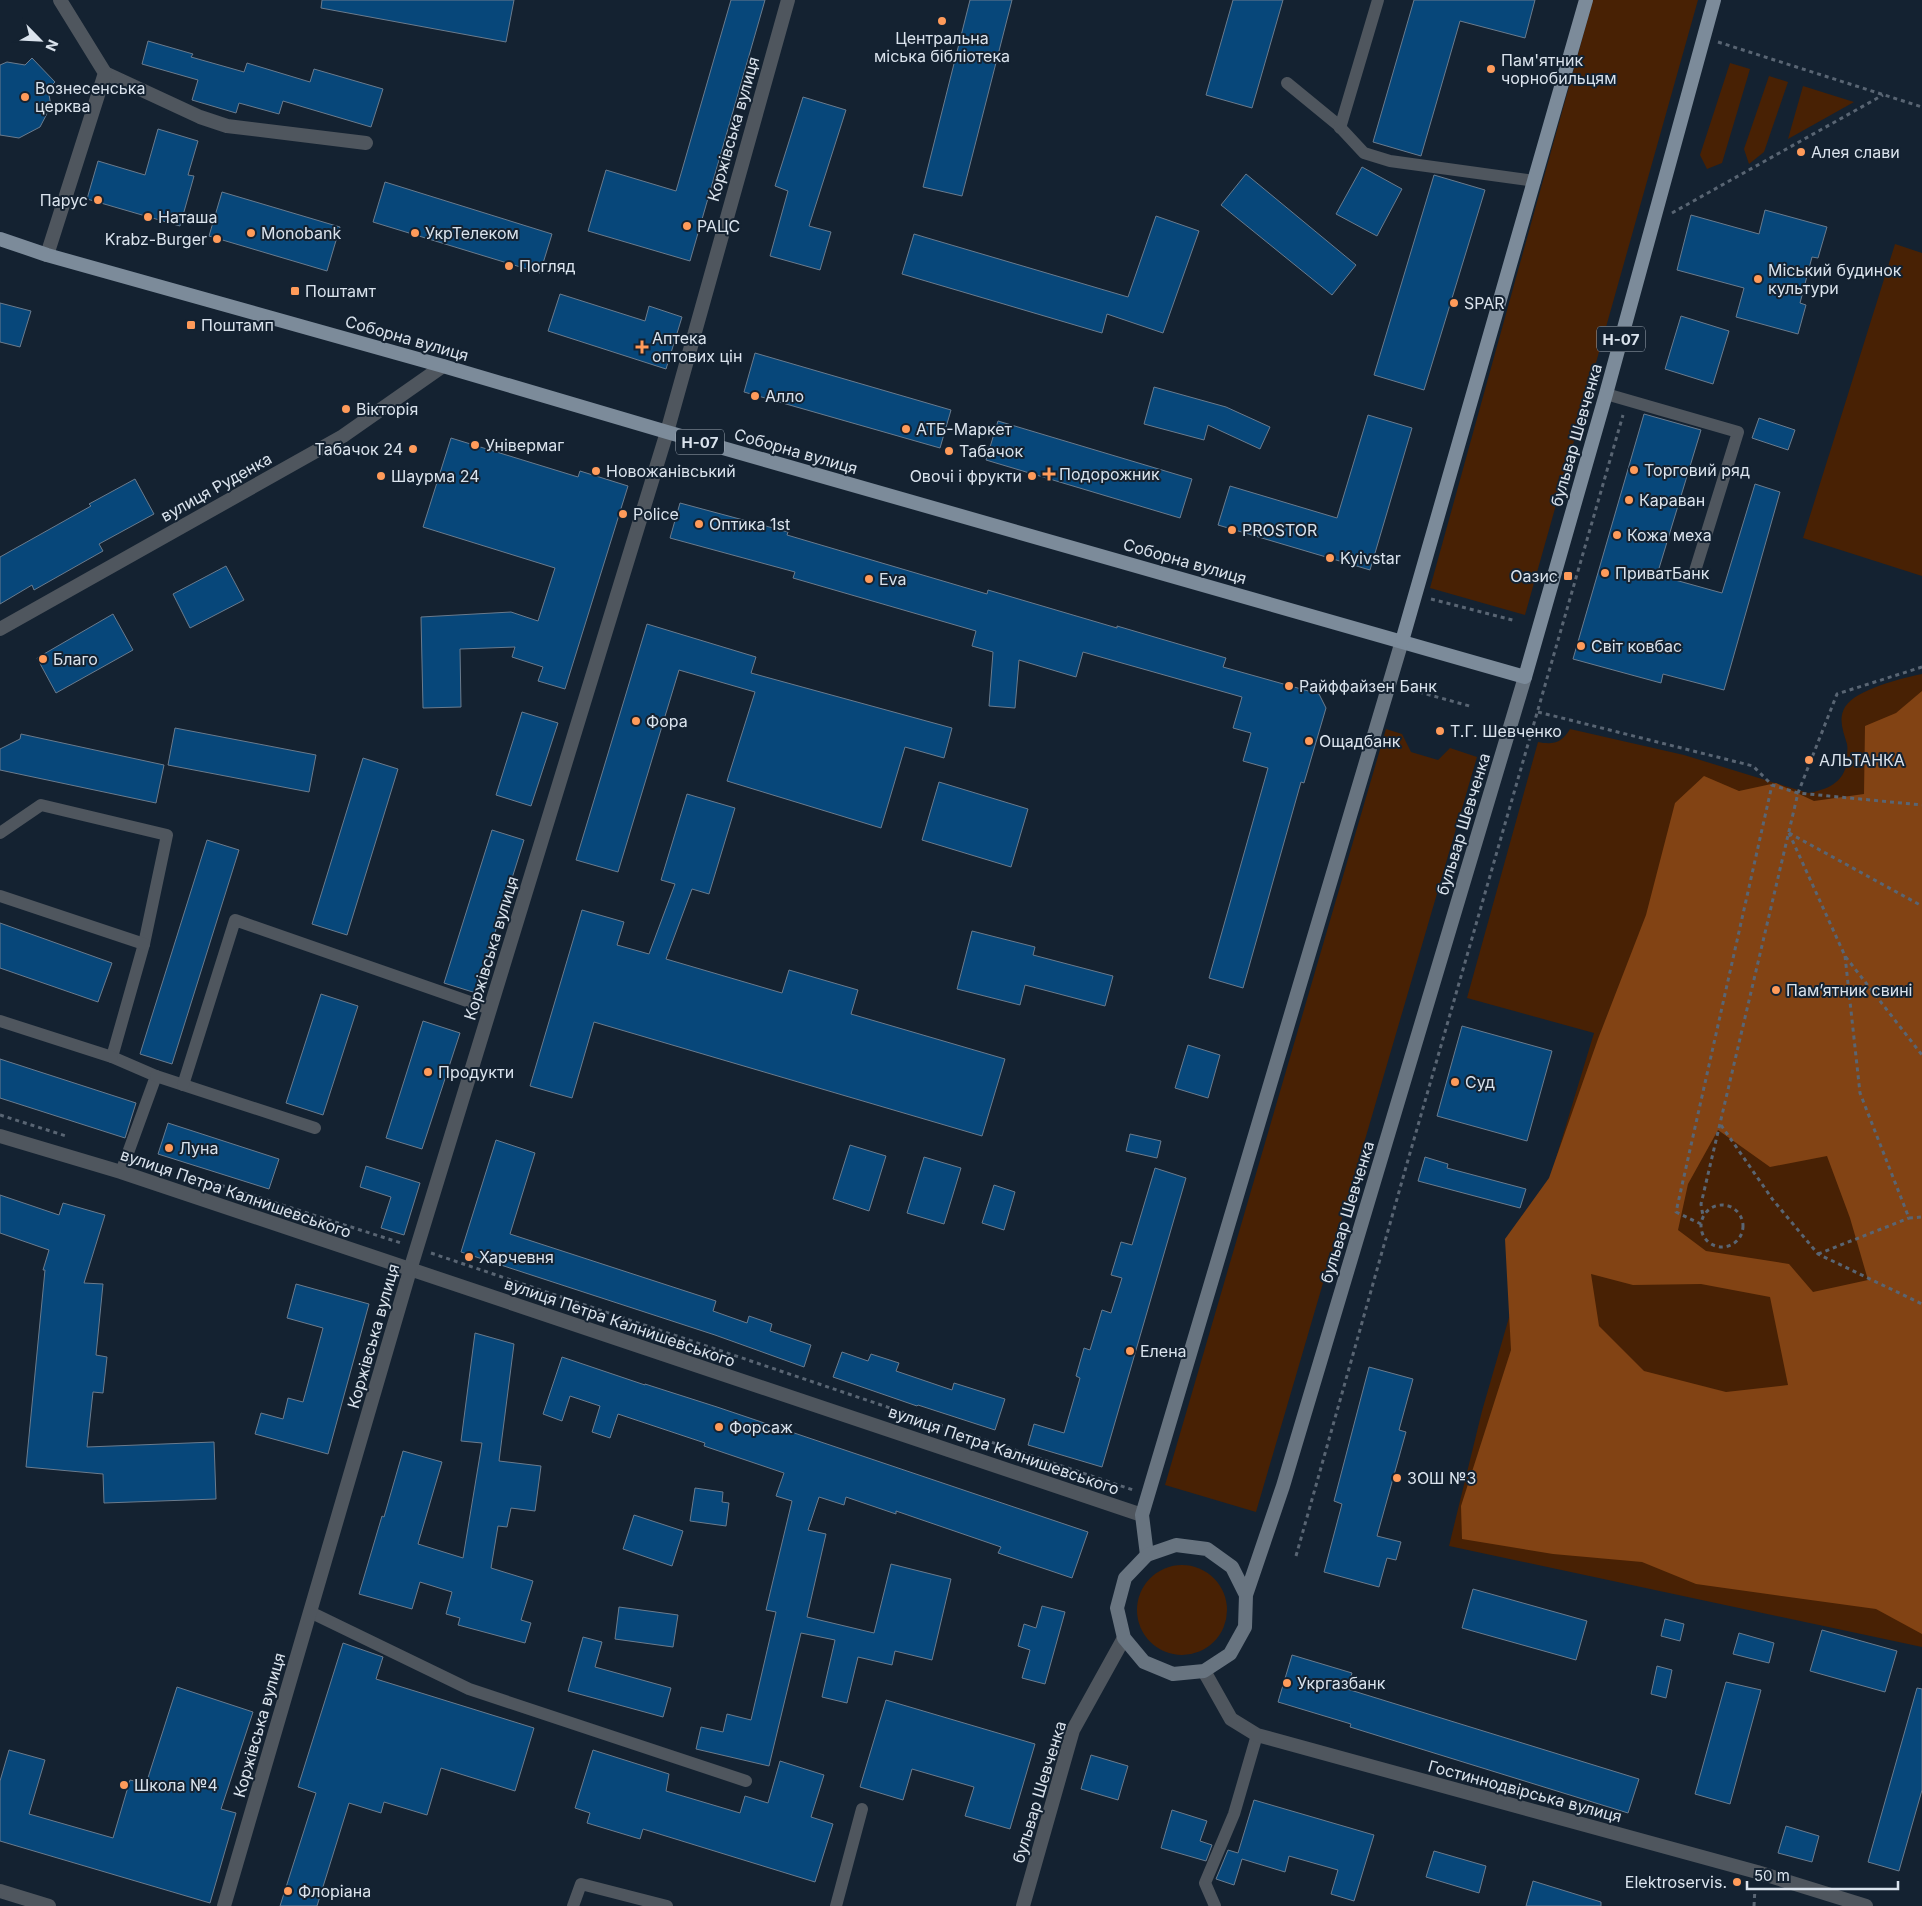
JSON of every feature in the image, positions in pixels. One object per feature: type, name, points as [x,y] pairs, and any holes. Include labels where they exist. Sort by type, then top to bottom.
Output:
[{"type":"main road","points":[[1147,1555],[1142,1515],[1402,641],[1536,181],[1586,0]]},
{"type":"main road","name":"бульвар Шевченка","points":[[1246,1595],[1232,1567],[1207,1549],[1176,1545],[1147,1555],[1125,1578],[1117,1608],[1124,1638],[1144,1662],[1173,1674],[1204,1671],[1230,1654],[1245,1627],[1246,1595],[1289,1467],[1525,678],[1606,394],[1714,0]]},
{"type":"main road","name":"Соборна вулиця","points":[[0,239],[667,432],[1402,641],[1525,678]]},
{"type":"street","points":[[60,0],[105,73],[200,117],[227,126],[366,143]]},
{"type":"street","name":"Коржівська вулиця","points":[[224,1906],[410,1270],[667,432],[788,0]]},
{"type":"street","points":[[47,254],[105,73]]},
{"type":"street","name":"вулиця Руденка","points":[[0,629],[343,436],[443,366]]},
{"type":"street","name":"вулиця Петра Калнишевського","points":[[0,1136],[121,1172],[1142,1515]]},
{"type":"street","name":"бульвар Шевченка","points":[[1023,1906],[1073,1730],[1124,1638]]},
{"type":"street","name":"Гостиннодвірська вулиця","points":[[1204,1671],[1231,1719],[1257,1735],[1756,1872],[1866,1906]]},
{"type":"street","points":[[0,1891],[49,1906]]},
{"type":"lane","points":[[1340,128],[1378,0]]},
{"type":"lane","points":[[1287,83],[1340,128],[1364,153],[1390,161],[1536,181]]},
{"type":"lane","points":[[1606,394],[1738,432],[1695,571]]},
{"type":"lane","points":[[0,833],[41,806],[168,835],[144,944],[112,1057]]},
{"type":"lane","points":[[0,896],[144,944]]},
{"type":"lane","points":[[183,1085],[235,920],[490,1009]]},
{"type":"lane","points":[[0,1021],[112,1057],[156,1076],[315,1128]]},
{"type":"lane","points":[[121,1172],[156,1076]]},
{"type":"lane","points":[[310,1612],[469,1689],[746,1781]]},
{"type":"lane","points":[[1215,1906],[1205,1883],[1234,1814],[1257,1735]]},
{"type":"lane","points":[[836,1906],[862,1809]]},
{"type":"lane","points":[[573,1906],[581,1884],[667,1906]]},
{"type":"path","points":[[1704,37],[1922,107]]},
{"type":"path","points":[[1652,224],[1883,95]]},
{"type":"path","points":[[1296,1556],[1627,400]]},
{"type":"path","points":[[1431,599],[1516,621]]},
{"type":"path","points":[[1703,1216],[1714,1206],[1721,1204],[1728,1206],[1740,1214],[1743,1221],[1742,1236],[1731,1246],[1716,1247],[1704,1238],[1701,1231],[1703,1216],[1701,1204],[1798,793],[1837,694],[1922,667]]},
{"type":"path","points":[[1420,692],[1474,707]]},
{"type":"path","points":[[1538,712],[1753,766],[1772,785],[1798,793],[1922,805]]},
{"type":"path","points":[[1701,1224],[1676,1212],[1772,785]]},
{"type":"path","points":[[1789,832],[1922,906]]},
{"type":"path","points":[[1789,832],[1845,956],[1922,1055]]},
{"type":"path","points":[[1845,956],[1860,1093],[1909,1218]]},
{"type":"path","points":[[0,1115],[73,1138]]},
{"type":"path","points":[[1720,1125],[1773,1200],[1818,1254],[1922,1304]]},
{"type":"path","points":[[198,1178],[417,1248],[1148,1495]]},
{"type":"path","points":[[1818,1254],[1909,1218],[1922,1217]]},
{"type":"shaded area","points":[[1593,0],[1698,0],[1525,615],[1430,588]]},
{"type":"shaded area","points":[[1730,63],[1750,69],[1722,163],[1707,169],[1700,155]]},
{"type":"shaded area","points":[[1769,76],[1788,82],[1764,152],[1749,164],[1744,149]]},
{"type":"shaded area","points":[[1803,86],[1854,102],[1788,139]]},
{"type":"shaded area","points":[[1895,244],[1922,253],[1922,576],[1803,538]]},
{"type":"shaded area","points":[[1922,674],[1922,1647],[1449,1546],[1482,1411],[1594,1033],[1467,998],[1538,742],[1557,742],[1570,729],[1684,755],[1808,793],[1822,790],[1834,784],[1843,774],[1847,759],[1847,744],[1842,725],[1845,707],[1859,695],[1880,685]]},
{"type":"shaded area","points":[[1922,691],[1922,1634],[1876,1609],[1696,1584],[1642,1562],[1553,1554],[1462,1539],[1461,1506],[1511,1350],[1505,1239],[1549,1178],[1598,1039],[1646,915],[1675,803],[1704,776],[1739,791],[1776,783],[1814,801],[1864,794],[1865,726],[1896,713]],"holes":[[[1718,1130],[1770,1167],[1827,1156],[1850,1218],[1868,1280],[1813,1292],[1789,1264],[1706,1251],[1678,1230],[1688,1184]],[[1591,1274],[1633,1285],[1701,1284],[1770,1297],[1788,1385],[1726,1392],[1644,1371],[1599,1326]]]},
{"type":"shaded area","points":[[1386,729],[1402,734],[1411,752],[1438,760],[1450,748],[1477,757],[1256,1512],[1165,1485]]},
{"type":"shaded area","points":[[1173,1565],[1191,1565],[1207,1572],[1220,1585],[1227,1601],[1227,1619],[1220,1635],[1207,1648],[1191,1655],[1173,1655],[1157,1648],[1144,1635],[1137,1619],[1137,1601],[1144,1585],[1157,1572]]},
{"type":"building","points":[[322,0],[514,0],[506,42],[321,8]]},
{"type":"building","points":[[731,0],[765,0],[690,261],[588,231],[606,170],[676,191]]},
{"type":"building","points":[[970,0],[1012,0],[962,196],[923,187]]},
{"type":"building","points":[[1233,0],[1283,0],[1252,108],[1206,95]]},
{"type":"building","points":[[1414,0],[1535,0],[1525,38],[1460,21],[1421,156],[1373,142]]},
{"type":"building","points":[[148,41],[193,54],[191,57],[244,72],[247,63],[310,82],[314,69],[383,89],[371,127],[283,101],[279,114],[239,103],[236,113],[192,100],[198,80],[142,64]]},
{"type":"building","name":"Вознесенська церква","points":[[32,58],[55,82],[48,89],[51,106],[40,127],[19,138],[0,135],[0,65],[7,62],[25,65]]},
{"type":"building","points":[[803,97],[846,110],[809,226],[831,232],[820,270],[770,256],[788,191],[775,186]]},
{"type":"building","points":[[158,129],[198,141],[188,175],[194,176],[180,226],[87,199],[98,161],[145,175]]},
{"type":"building","points":[[1362,167],[1402,189],[1377,236],[1336,214]]},
{"type":"building","points":[[1246,174],[1356,265],[1332,295],[1221,205]]},
{"type":"building","points":[[1434,175],[1485,190],[1424,390],[1374,375]]},
{"type":"building","points":[[385,182],[552,234],[540,273],[373,222]]},
{"type":"building","points":[[222,192],[340,227],[327,271],[209,236]]},
{"type":"building","name":"Міський будинок культури","points":[[1765,210],[1827,227],[1818,258],[1812,257],[1800,303],[1806,305],[1798,334],[1736,317],[1744,288],[1677,270],[1691,215],[1759,234]]},
{"type":"building","points":[[1156,216],[1199,231],[1163,333],[1107,314],[1102,333],[902,274],[914,234],[1128,297]]},
{"type":"building","points":[[560,294],[645,321],[649,306],[682,317],[666,369],[548,331]]},
{"type":"building","points":[[0,303],[31,311],[20,347],[0,342]]},
{"type":"building","points":[[1681,316],[1729,331],[1713,384],[1665,369]]},
{"type":"building","points":[[755,353],[951,410],[940,448],[744,392]]},
{"type":"building","points":[[1154,387],[1226,407],[1270,427],[1260,449],[1208,425],[1204,440],[1144,424]]},
{"type":"building","points":[[1644,414],[1701,430],[1657,575],[1722,593],[1755,484],[1780,492],[1724,690],[1663,674],[1661,683],[1573,659]]},
{"type":"building","points":[[1368,415],[1412,428],[1370,570],[1218,525],[1230,486],[1337,518]]},
{"type":"building","points":[[1759,418],[1795,430],[1788,450],[1752,438]]},
{"type":"building","points":[[998,421],[1192,479],[1180,518],[986,460]]},
{"type":"building","points":[[451,438],[578,477],[580,471],[628,486],[565,689],[538,681],[543,667],[512,657],[515,647],[460,649],[461,707],[423,708],[421,617],[511,612],[538,621],[555,568],[423,527]]},
{"type":"building","points":[[135,479],[154,514],[99,544],[103,551],[34,590],[32,585],[0,604],[0,557]]},
{"type":"building","points":[[680,503],[788,532],[787,535],[987,594],[988,590],[1226,658],[1223,667],[1319,694],[1326,708],[1304,783],[1301,782],[1243,988],[1209,978],[1268,768],[1243,761],[1251,733],[1233,728],[1242,697],[1083,652],[1076,677],[1019,660],[1015,708],[989,706],[993,652],[972,646],[976,631],[793,578],[795,572],[670,538]]},
{"type":"building","points":[[226,566],[244,600],[190,628],[173,594]]},
{"type":"building","points":[[113,614],[133,650],[56,693],[37,658]]},
{"type":"building","points":[[647,624],[756,657],[751,673],[952,728],[944,758],[905,747],[881,828],[727,781],[755,692],[679,670],[618,872],[576,860]]},
{"type":"building","points":[[522,712],[558,723],[531,806],[496,795]]},
{"type":"building","points":[[175,728],[316,755],[309,792],[168,765]]},
{"type":"building","points":[[21,734],[164,765],[156,803],[0,770],[0,749],[20,739]]},
{"type":"building","points":[[363,758],[398,769],[347,935],[312,924]]},
{"type":"building","points":[[939,782],[1028,809],[1011,867],[922,840]]},
{"type":"building","points":[[687,794],[735,808],[709,894],[692,889],[666,959],[782,993],[789,970],[858,990],[851,1014],[1005,1059],[982,1136],[594,1022],[572,1098],[530,1086],[582,910],[624,922],[617,945],[649,954],[675,884],[661,880]]},
{"type":"building","points":[[492,830],[524,840],[476,993],[444,983]]},
{"type":"building","points":[[207,840],[239,850],[172,1064],[140,1054]]},
{"type":"building","points":[[0,923],[112,963],[98,1002],[0,968]]},
{"type":"building","points":[[972,931],[1035,947],[1033,955],[1113,976],[1105,1006],[1025,985],[1020,1005],[957,989]]},
{"type":"building","points":[[321,994],[358,1006],[323,1115],[286,1103]]},
{"type":"building","points":[[423,1021],[460,1033],[422,1149],[386,1138]]},
{"type":"building","points":[[1462,1026],[1552,1051],[1527,1141],[1437,1116]]},
{"type":"building","points":[[1188,1045],[1220,1055],[1208,1098],[1175,1088]]},
{"type":"building","points":[[0,1059],[136,1103],[125,1138],[0,1098]]},
{"type":"building","points":[[168,1123],[279,1159],[269,1189],[158,1154]]},
{"type":"building","points":[[1130,1134],[1161,1141],[1157,1158],[1126,1151]]},
{"type":"building","points":[[496,1140],[535,1153],[510,1234],[716,1301],[713,1311],[747,1323],[749,1316],[772,1324],[770,1331],[811,1345],[804,1367],[715,1335],[461,1252]]},
{"type":"building","points":[[850,1145],[886,1156],[869,1211],[833,1199]]},
{"type":"building","points":[[924,1157],[961,1168],[944,1224],[907,1213]]},
{"type":"building","points":[[1425,1157],[1448,1164],[1447,1168],[1526,1189],[1520,1208],[1418,1181]]},
{"type":"building","points":[[366,1166],[420,1183],[404,1235],[381,1228],[391,1197],[360,1187]]},
{"type":"building","points":[[1155,1168],[1186,1178],[1102,1467],[1028,1445],[1034,1424],[1064,1433],[1080,1378],[1076,1376],[1084,1348],[1090,1350],[1102,1310],[1111,1313],[1122,1278],[1111,1275],[1121,1242],[1132,1245]]},
{"type":"building","points":[[994,1185],[1015,1192],[1004,1230],[982,1223]]},
{"type":"building","points":[[0,1195],[59,1215],[63,1203],[105,1215],[84,1283],[103,1284],[96,1355],[107,1357],[103,1393],[93,1392],[87,1447],[214,1442],[216,1499],[104,1503],[103,1474],[26,1467],[45,1270],[43,1270],[49,1250],[0,1233]]},
{"type":"building","points":[[296,1284],[369,1304],[328,1454],[255,1434],[261,1413],[283,1419],[288,1398],[303,1402],[323,1328],[287,1318]]},
{"type":"building","points":[[475,1333],[514,1344],[499,1461],[541,1466],[535,1511],[511,1508],[507,1527],[498,1526],[491,1568],[533,1581],[521,1620],[531,1623],[525,1643],[458,1625],[460,1618],[446,1614],[452,1592],[420,1582],[412,1609],[359,1594],[403,1451],[442,1462],[418,1544],[463,1558],[482,1443],[461,1441]]},
{"type":"building","points":[[842,1352],[868,1361],[871,1354],[899,1363],[896,1371],[952,1390],[954,1383],[1005,1399],[995,1430],[833,1377]]},
{"type":"building","points":[[562,1357],[1088,1532],[1072,1578],[998,1553],[1001,1547],[896,1511],[896,1514],[846,1497],[844,1505],[819,1497],[808,1530],[826,1534],[807,1617],[874,1633],[891,1564],[951,1579],[932,1660],[895,1651],[892,1665],[858,1657],[847,1703],[822,1697],[835,1640],[801,1633],[769,1766],[696,1749],[701,1727],[723,1732],[727,1714],[751,1720],[776,1612],[766,1610],[792,1501],[776,1496],[784,1473],[704,1446],[705,1443],[618,1414],[610,1438],[592,1432],[600,1406],[570,1396],[562,1421],[543,1414]]},
{"type":"building","points":[[1369,1367],[1413,1379],[1399,1430],[1406,1432],[1377,1536],[1401,1542],[1396,1560],[1387,1558],[1379,1587],[1324,1572],[1342,1504],[1334,1501]]},
{"type":"building","points":[[695,1488],[723,1492],[722,1502],[729,1503],[726,1526],[690,1521]]},
{"type":"building","points":[[634,1515],[683,1531],[672,1566],[623,1549]]},
{"type":"building","points":[[1473,1589],[1587,1621],[1576,1660],[1462,1628]]},
{"type":"building","points":[[1042,1606],[1065,1612],[1045,1684],[1022,1678],[1030,1650],[1018,1646],[1024,1624],[1036,1628]]},
{"type":"building","points":[[619,1607],[678,1615],[673,1647],[615,1639]]},
{"type":"building","points":[[1665,1619],[1684,1624],[1680,1641],[1661,1636]]},
{"type":"building","points":[[1822,1630],[1897,1651],[1885,1692],[1810,1671]]},
{"type":"building","points":[[1739,1633],[1774,1643],[1769,1663],[1733,1654]]},
{"type":"building","points":[[583,1637],[602,1642],[595,1667],[671,1688],[663,1717],[568,1691]]},
{"type":"building","points":[[343,1643],[383,1657],[376,1679],[534,1728],[515,1791],[441,1768],[427,1815],[384,1802],[381,1813],[349,1803],[317,1906],[280,1906],[316,1793],[298,1787]]},
{"type":"building","points":[[1292,1655],[1352,1673],[1347,1689],[1639,1779],[1628,1813],[1350,1727],[1351,1724],[1278,1702]]},
{"type":"building","points":[[1657,1666],[1672,1670],[1666,1698],[1651,1694]]},
{"type":"building","points":[[1726,1682],[1761,1690],[1730,1804],[1695,1794]]},
{"type":"building","points":[[177,1687],[253,1712],[221,1809],[236,1813],[210,1903],[0,1841],[0,1781],[9,1750],[45,1760],[29,1814],[113,1838],[130,1780],[146,1784]]},
{"type":"building","points":[[1917,1688],[1922,1689],[1922,1790],[1899,1871],[1868,1862]]},
{"type":"building","points":[[886,1700],[1035,1744],[1010,1829],[965,1816],[974,1787],[912,1769],[903,1800],[860,1787]]},
{"type":"building","points":[[593,1750],[669,1774],[666,1791],[740,1813],[745,1796],[768,1803],[780,1761],[824,1775],[811,1817],[833,1824],[815,1882],[643,1829],[640,1839],[587,1823],[590,1813],[575,1808]]},
{"type":"building","points":[[1091,1755],[1128,1766],[1118,1800],[1081,1789]]},
{"type":"building","points":[[1254,1800],[1374,1835],[1354,1901],[1331,1894],[1338,1870],[1289,1856],[1285,1872],[1242,1859],[1234,1885],[1216,1879],[1228,1850],[1238,1853]]},
{"type":"building","points":[[1172,1810],[1207,1821],[1200,1841],[1212,1845],[1206,1861],[1161,1848]]},
{"type":"building","points":[[1786,1826],[1819,1836],[1812,1862],[1778,1853]]},
{"type":"building","points":[[1434,1851],[1486,1866],[1479,1893],[1426,1877]]},
{"type":"building","points":[[1533,1881],[1601,1902],[1601,1906],[1526,1906]]},
{"type":"place","name":"Центральна міська бібліотека","points":[[942,21]]},
{"type":"place","name":"Пам'ятник чорнобильцям","points":[[1491,69]]},
{"type":"place","name":"Вознесенська церква","points":[[25,97]]},
{"type":"place","name":"Алея слави","points":[[1801,152]]},
{"type":"place","name":"Парус","points":[[98,200]]},
{"type":"place","name":"Наташа","points":[[148,217]]},
{"type":"place","name":"РАЦС","points":[[687,226]]},
{"type":"place","name":"Monobank","points":[[251,233]]},
{"type":"place","name":"УкрТелеком","points":[[415,233]]},
{"type":"place","name":"Krabz-Burger","points":[[217,239]]},
{"type":"place","name":"Погляд","points":[[509,266]]},
{"type":"place","name":"Міський будинок культури","points":[[1758,279]]},
{"type":"place","name":"Поштамт","points":[[295,291]]},
{"type":"place","name":"SPAR","points":[[1454,303]]},
{"type":"place","name":"Поштамп","points":[[191,325]]},
{"type":"place","name":"Аптека оптових цін","points":[[642,347]]},
{"type":"place","name":"Алло","points":[[755,396]]},
{"type":"place","name":"Вікторія","points":[[346,409]]},
{"type":"place","name":"АТБ-Маркет","points":[[906,429]]},
{"type":"place","name":"Універмаг","points":[[475,445]]},
{"type":"place","name":"Табачок 24","points":[[413,449]]},
{"type":"place","name":"Табачок","points":[[949,451]]},
{"type":"place","name":"Торговий ряд","points":[[1634,470]]},
{"type":"place","name":"Новожанівський","points":[[596,471]]},
{"type":"place","name":"Подорожник","points":[[1049,474]]},
{"type":"place","name":"Шаурма 24","points":[[381,476]]},
{"type":"place","name":"Овочі і фрукти","points":[[1032,476]]},
{"type":"place","name":"Караван","points":[[1629,500]]},
{"type":"place","name":"Police","points":[[623,514]]},
{"type":"place","name":"Оптика 1st","points":[[699,524]]},
{"type":"place","name":"PROSTOR","points":[[1232,530]]},
{"type":"place","name":"Кожа меха","points":[[1617,535]]},
{"type":"place","name":"Kyivstar","points":[[1330,558]]},
{"type":"place","name":"ПриватБанк","points":[[1605,573]]},
{"type":"place","name":"Оазис","points":[[1568,576]]},
{"type":"place","name":"Eva","points":[[869,579]]},
{"type":"place","name":"Світ ковбас","points":[[1581,646]]},
{"type":"place","name":"Благо","points":[[43,659]]},
{"type":"place","name":"Райффайзен Банк","points":[[1289,686]]},
{"type":"place","name":"Фора","points":[[636,721]]},
{"type":"place","name":"Т.Г. Шевченко","points":[[1440,731]]},
{"type":"place","name":"Ощадбанк","points":[[1309,741]]},
{"type":"place","name":"АЛЬТАНКА","points":[[1809,760]]},
{"type":"place","name":"Памʼятник свині","points":[[1776,990]]},
{"type":"place","name":"Продукти","points":[[428,1072]]},
{"type":"place","name":"Суд","points":[[1455,1082]]},
{"type":"place","name":"Луна","points":[[169,1148]]},
{"type":"place","name":"Харчевня","points":[[469,1257]]},
{"type":"place","name":"Елена","points":[[1130,1351]]},
{"type":"place","name":"Форсаж","points":[[719,1427]]},
{"type":"place","name":"ЗОШ №3","points":[[1397,1478]]},
{"type":"place","name":"Укргазбанк","points":[[1287,1683]]},
{"type":"place","name":"Школа №4","points":[[124,1785]]},
{"type":"place","name":"Elektroservis.","points":[[1737,1882]]},
{"type":"place","name":"Флоріана","points":[[288,1891]]}]
